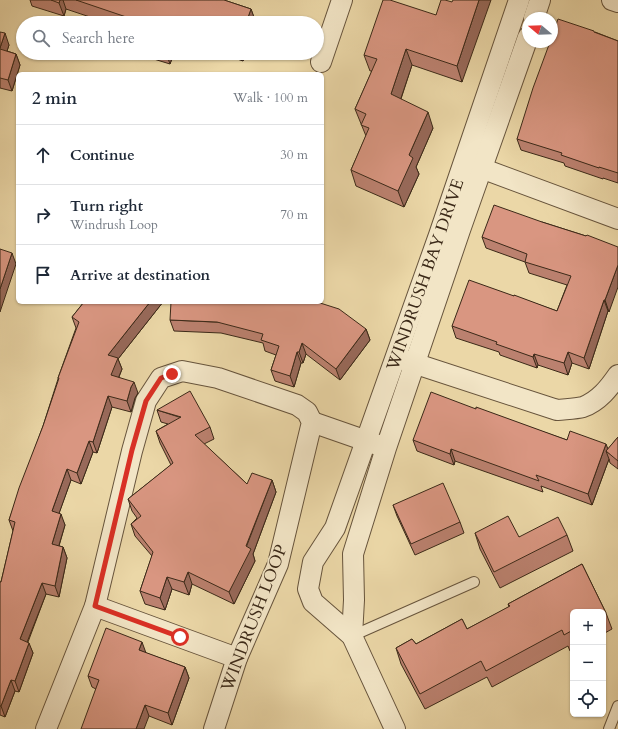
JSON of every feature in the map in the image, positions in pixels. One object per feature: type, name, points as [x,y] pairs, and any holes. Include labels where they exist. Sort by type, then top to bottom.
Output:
[{"type":"street","points":[[324,53],[342,0]]},
{"type":"street","name":"WINDRUSH BAY DRIVE","points":[[352,636],[354,600],[353,554],[414,364],[473,165],[519,0]]},
{"type":"street","points":[[536,12],[540,0]]},
{"type":"street","points":[[612,0],[618,2]]},
{"type":"street","name":"WINDRUSH BAY DRIVE","points":[[395,729],[352,636],[313,602],[308,589],[313,562],[335,528],[396,357],[473,165],[523,48]]},
{"type":"street","points":[[473,165],[618,220]]},
{"type":"street","points":[[396,357],[557,410],[582,407],[595,401],[608,390],[618,375]]},
{"type":"street","points":[[46,729],[95,606],[136,436],[146,401],[161,378],[182,371],[218,378],[298,405],[307,412],[312,422],[386,448]]},
{"type":"street","name":"WINDRUSH LOOP","points":[[214,729],[238,658],[278,564],[312,422]]},
{"type":"street","points":[[324,546],[353,554]]},
{"type":"street","points":[[95,606],[238,658]]},
{"type":"lane","points":[[352,636],[474,582]]},
{"type":"lane","points":[[609,729],[618,706]]},
{"type":"building","points":[[51,0],[60,0],[59,3]]},
{"type":"building","points":[[76,0],[224,0],[251,9],[248,16],[123,16]]},
{"type":"building","points":[[383,0],[390,0],[436,15],[441,0],[452,2],[453,0],[479,0],[457,66],[406,49],[391,94],[428,112],[409,155],[413,158],[398,191],[351,170],[369,128],[361,125],[366,114],[355,109],[377,59],[364,55]]},
{"type":"building","points":[[558,19],[618,41],[618,173],[599,168],[561,155],[562,153],[517,139],[548,48],[558,48]]},
{"type":"building","points":[[0,32],[5,33],[0,48]]},
{"type":"building","points":[[0,49],[16,54],[8,80],[0,78]]},
{"type":"building","points":[[494,205],[542,222],[586,236],[587,235],[618,247],[618,265],[584,358],[568,352],[564,363],[534,354],[533,357],[452,326],[469,280],[557,311],[571,276],[525,262],[527,254],[482,237]]},
{"type":"building","points":[[0,249],[12,253],[0,289]]},
{"type":"building","points":[[82,304],[148,304],[108,355],[118,358],[111,375],[134,382],[127,401],[108,396],[93,442],[89,441],[77,473],[67,469],[52,511],[61,514],[52,544],[63,547],[55,586],[42,583],[20,639],[29,643],[15,681],[11,680],[0,706],[0,582],[15,522],[9,520],[19,488],[43,426],[58,378],[79,322],[72,317]]},
{"type":"building","points":[[171,304],[323,304],[339,309],[366,329],[336,369],[302,343],[299,352],[297,352],[290,376],[271,370],[279,346],[261,340],[263,334],[217,322],[170,320]]},
{"type":"building","points":[[190,391],[210,427],[195,435],[247,484],[252,473],[272,480],[246,546],[251,549],[229,592],[188,572],[184,582],[167,577],[160,598],[140,591],[153,552],[131,524],[141,516],[128,499],[173,463],[156,431],[181,417],[157,410]]},
{"type":"building","points":[[431,392],[567,440],[570,431],[606,444],[588,494],[536,475],[539,481],[451,449],[450,454],[413,440]]},
{"type":"building","points":[[618,437],[618,461],[606,451]]},
{"type":"building","points":[[443,483],[460,522],[411,544],[393,505]]},
{"type":"building","points":[[508,516],[519,537],[558,517],[567,535],[494,572],[475,533]]},
{"type":"building","points":[[582,564],[604,609],[570,609],[570,632],[564,635],[562,630],[486,671],[481,661],[420,694],[396,648],[412,639],[416,644],[462,619],[467,629],[510,606],[508,604]]},
{"type":"building","points":[[106,628],[142,642],[139,650],[185,667],[168,713],[145,705],[136,729],[81,729],[99,680],[88,676]]},
{"type":"route","points":[[172,374],[161,378],[146,401],[132,450],[95,606],[180,637]]}]
